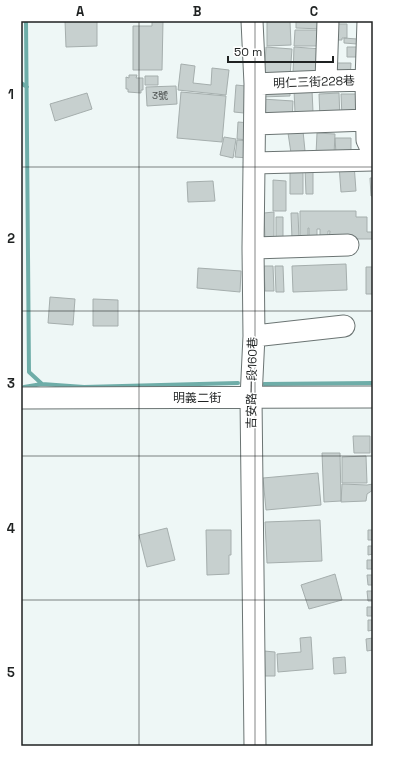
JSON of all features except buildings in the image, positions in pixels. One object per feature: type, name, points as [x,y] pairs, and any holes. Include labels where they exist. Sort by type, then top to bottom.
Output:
[{"type":"street","name":"吉安路一段160巷","points":[[252,21],[255,84],[253,248],[254,336],[251,398],[255,746]]},
{"type":"street","points":[[326,80],[328,21]]},
{"type":"street","points":[[368,21],[370,80],[367,140],[373,153]]},
{"type":"street","name":"明仁三街228巷","points":[[255,84],[326,80],[370,80]]},
{"type":"street","points":[[255,124],[367,120]]},
{"type":"street","points":[[254,162],[373,160]]},
{"type":"street","points":[[253,248],[348,245]]},
{"type":"street","points":[[254,336],[344,326]]},
{"type":"street","name":"明義二街","points":[[21,398],[373,397]]},
{"type":"waterway","points":[[26,21],[29,372],[42,384]]},
{"type":"waterway","points":[[21,83],[27,87]]},
{"type":"waterway","points":[[23,391],[24,387],[42,384],[84,387],[238,383]]},
{"type":"waterway","points":[[264,384],[373,383]]}]
